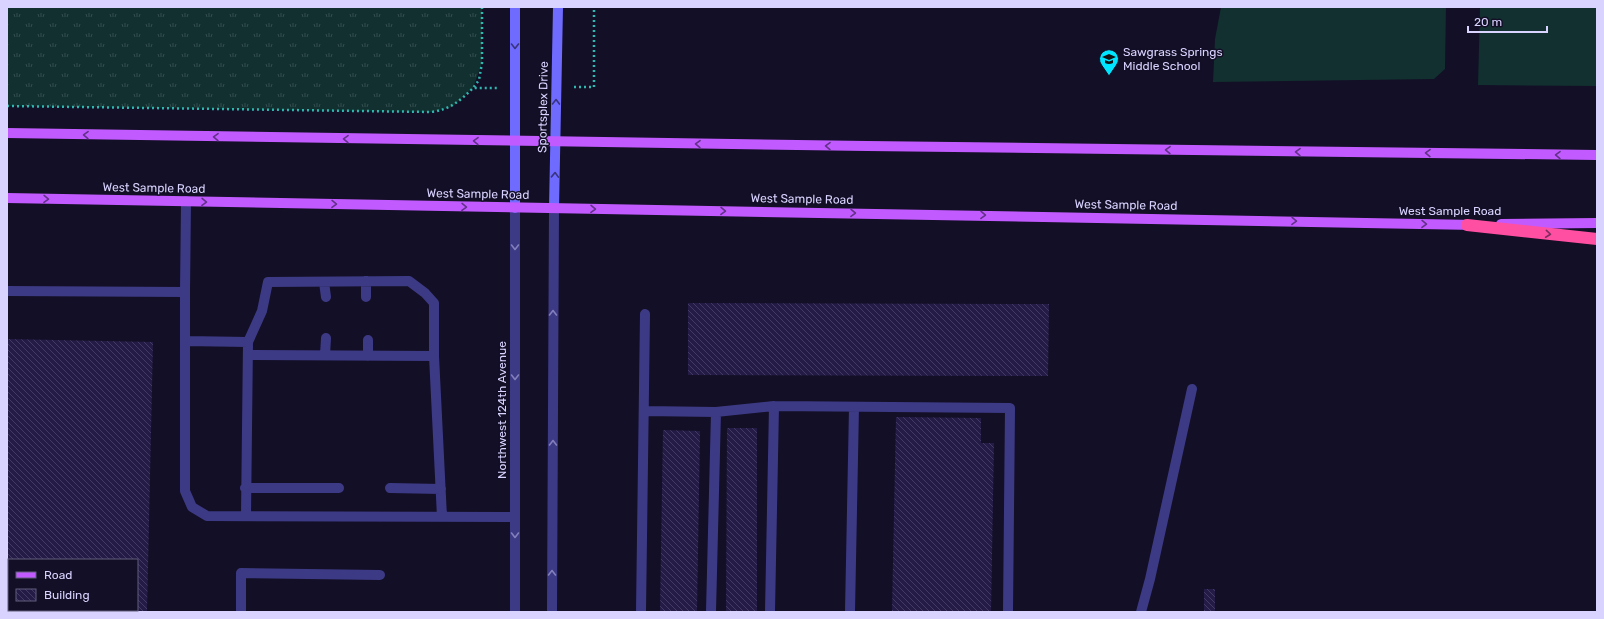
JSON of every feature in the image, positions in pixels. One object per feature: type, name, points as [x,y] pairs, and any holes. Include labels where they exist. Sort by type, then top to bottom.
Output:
[{"type":"highway","points":[[1467,225],[1597,239]]},
{"type":"main road","points":[[7,133],[1597,155]]},
{"type":"main road","name":"West Sample Road","points":[[7,198],[1467,225],[1597,223]]},
{"type":"street","points":[[515,7],[516,208]]},
{"type":"street","name":"Sportsplex Drive","points":[[554,208],[558,7]]},
{"type":"street","points":[[186,201],[185,491],[192,506],[207,516],[515,517]]},
{"type":"street","name":"Northwest 124th Avenue","points":[[515,612],[516,208]]},
{"type":"street","points":[[552,612],[554,208]]},
{"type":"street","points":[[366,281],[366,297]]},
{"type":"street","points":[[246,516],[245,488],[248,342],[262,311],[268,282],[409,281],[425,293],[434,303],[434,356],[442,517]]},
{"type":"street","points":[[324,282],[326,298]]},
{"type":"street","points":[[7,291],[185,292]]},
{"type":"street","points":[[641,612],[645,314]]},
{"type":"street","points":[[325,355],[326,338]]},
{"type":"street","points":[[368,340],[368,356]]},
{"type":"street","points":[[185,341],[248,342]]},
{"type":"street","points":[[248,355],[434,356]]},
{"type":"street","points":[[1141,612],[1150,579],[1192,389]]},
{"type":"street","points":[[644,410],[716,412],[774,406],[1010,408],[1008,612]]},
{"type":"street","points":[[770,612],[774,406]]},
{"type":"street","points":[[850,612],[854,407]]},
{"type":"street","points":[[710,612],[716,412]]},
{"type":"street","points":[[245,488],[339,488]]},
{"type":"street","points":[[390,488],[441,489]]},
{"type":"street","points":[[241,612],[241,573],[380,575]]},
{"type":"path","points":[[7,106],[431,112],[441,111],[452,107],[473,88]]},
{"type":"green space","points":[[7,7],[482,7],[482,63],[473,88],[452,107],[431,112],[7,106]]},
{"type":"green space","points":[[1221,7],[1446,7],[1445,69],[1434,79],[1213,82],[1215,39]]},
{"type":"green space","points":[[1480,7],[1597,7],[1597,86],[1478,85]]},
{"type":"building","points":[[688,303],[1049,304],[1048,376],[688,375]]},
{"type":"building","points":[[7,339],[153,342],[147,612],[7,612]]},
{"type":"building","points":[[896,417],[981,418],[981,443],[994,443],[991,612],[892,612]]},
{"type":"building","points":[[727,428],[757,428],[757,612],[726,612]]},
{"type":"building","points":[[663,430],[700,431],[697,612],[660,612]]},
{"type":"building","points":[[1204,589],[1215,589],[1215,612],[1204,612]]},
{"type":"place","name":"Sawgrass Springs Middle School","points":[[1109,76]]}]
